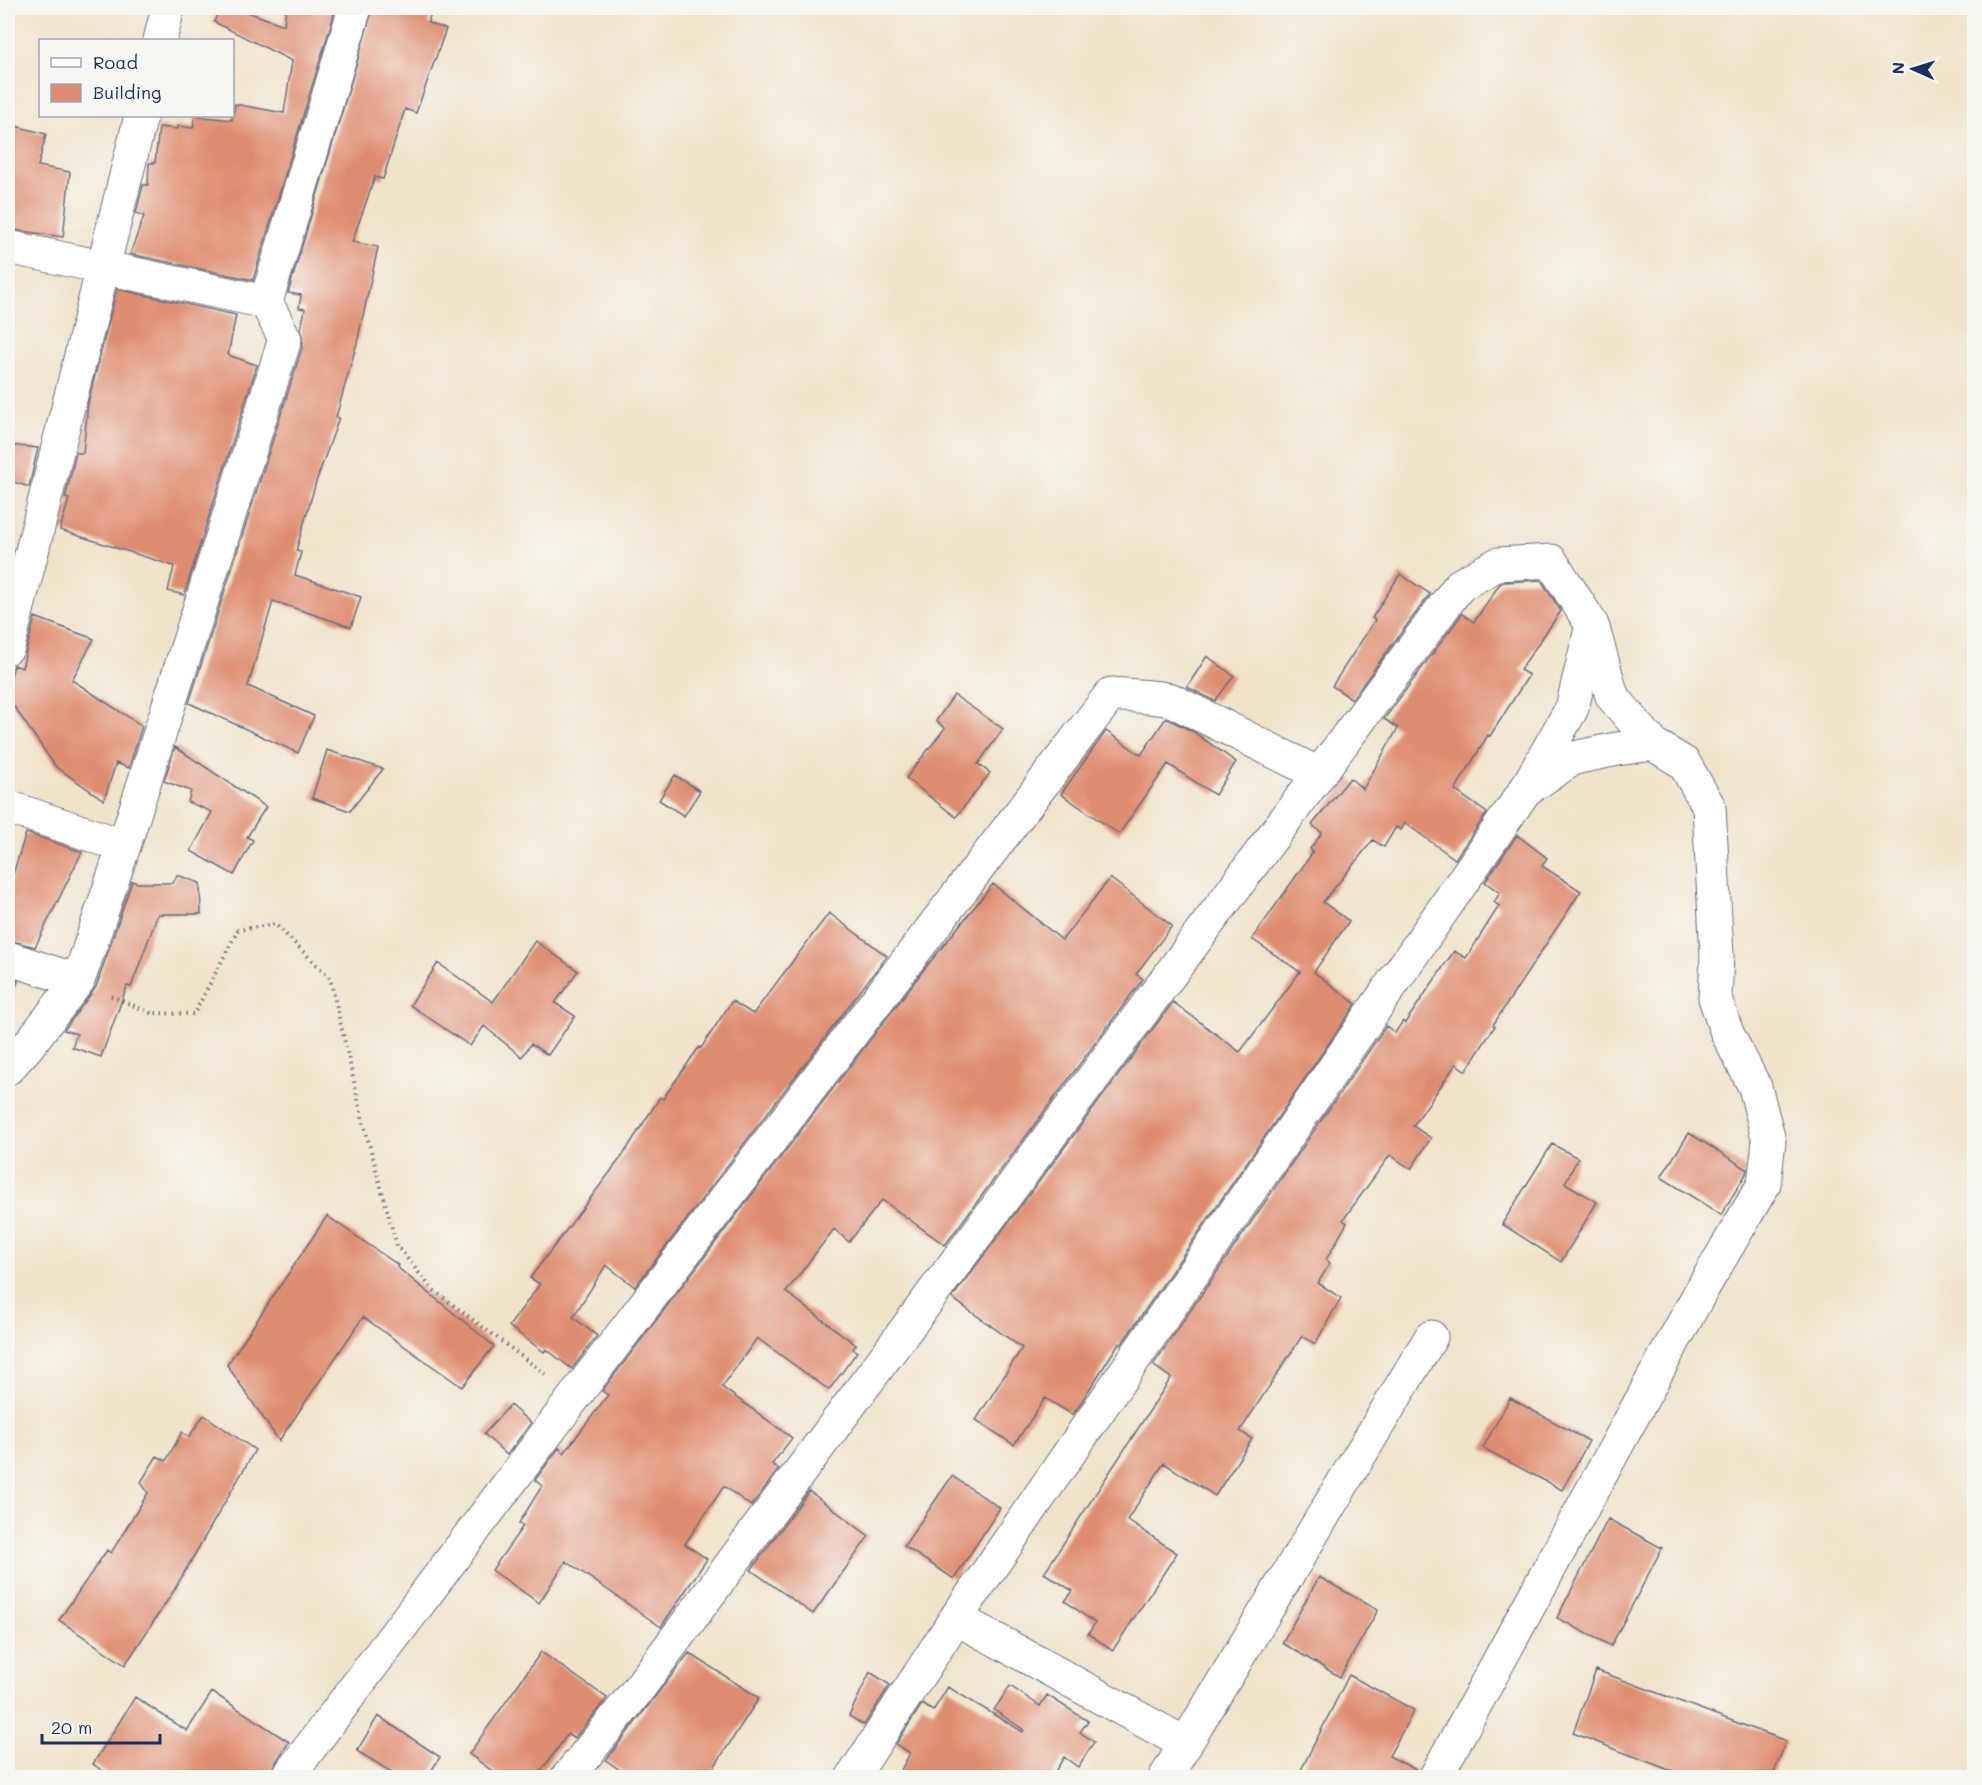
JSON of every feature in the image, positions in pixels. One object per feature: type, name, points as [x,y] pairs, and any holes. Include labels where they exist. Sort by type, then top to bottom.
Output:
[{"type":"street","points":[[160,39],[168,8]]},
{"type":"street","points":[[8,1068],[78,981],[124,846],[285,339],[266,302],[355,8]]},
{"type":"street","points":[[8,647],[141,117]]},
{"type":"street","points":[[8,247],[266,302]]},
{"type":"street","points":[[567,1778],[641,1686],[1460,585],[1498,564],[1551,561],[1592,625],[1612,696],[1653,744],[1684,763],[1709,807],[1717,956],[1715,998],[1726,1033],[1755,1087],[1769,1141],[1764,1184],[1701,1291],[1435,1778]]},
{"type":"street","points":[[852,1778],[956,1618],[1526,789],[1572,708],[1592,625]]},
{"type":"street","points":[[287,1778],[574,1396],[1111,694],[1150,696],[1171,700],[1319,774]]},
{"type":"street","points":[[1526,789],[1574,758],[1653,744]]},
{"type":"street","points":[[8,807],[124,846]]},
{"type":"street","points":[[8,958],[78,981]]},
{"type":"street","points":[[1165,1778],[1431,1338]]},
{"type":"street","points":[[956,1618],[1186,1744]]},
{"type":"path","points":[[78,981],[151,1013],[194,1014],[238,930],[276,924],[330,978],[364,1125],[397,1246],[432,1289],[574,1396]]},
{"type":"building","points":[[220,8],[236,8],[284,25],[286,8],[336,8],[253,280],[130,254],[144,216],[136,213],[143,185],[148,185],[149,163],[155,163],[159,127],[193,128],[195,117],[232,120],[235,104],[284,113],[292,61],[214,22]]},
{"type":"building","points":[[373,8],[432,8],[428,23],[446,29],[416,113],[405,109],[383,179],[375,177],[352,242],[378,247],[358,339],[336,417],[339,418],[316,482],[296,551],[301,552],[295,575],[361,597],[351,627],[273,601],[248,686],[314,716],[298,753],[189,703],[303,345],[301,328],[305,309],[299,308],[301,295],[288,293]]},
{"type":"building","points":[[8,124],[46,134],[38,166],[70,172],[63,237],[8,229]]},
{"type":"building","points":[[117,289],[236,315],[228,355],[257,365],[184,595],[168,591],[174,566],[60,530],[69,499],[65,498],[76,453],[83,453],[88,403]]},
{"type":"building","points":[[8,445],[38,448],[29,487],[8,480]]},
{"type":"building","points":[[1400,574],[1430,594],[1352,699],[1332,686],[1375,620],[1372,618]]},
{"type":"building","points":[[1541,580],[1561,611],[1520,670],[1529,675],[1490,736],[1488,735],[1455,790],[1487,813],[1455,859],[1405,823],[1401,830],[1396,827],[1384,847],[1373,840],[1323,902],[1349,921],[1314,972],[1356,1004],[1121,1345],[1119,1343],[1073,1415],[1045,1398],[1014,1445],[976,1420],[1022,1348],[952,1298],[1173,1002],[1240,1052],[1300,972],[1252,939],[1313,852],[1310,849],[1322,833],[1312,825],[1350,778],[1363,789],[1398,728],[1384,719],[1462,614],[1474,622],[1503,582]]},
{"type":"building","points":[[35,617],[94,639],[72,680],[142,726],[129,768],[116,763],[104,800],[56,767],[8,698],[8,687],[14,665],[22,668]]},
{"type":"building","points":[[1207,656],[1234,676],[1215,701],[1187,687]]},
{"type":"building","points":[[954,695],[1003,729],[978,764],[990,773],[956,817],[906,778],[945,728],[936,721]]},
{"type":"building","points":[[1166,718],[1192,731],[1236,762],[1215,795],[1168,764],[1119,834],[1061,794],[1106,731],[1141,755]]},
{"type":"building","points":[[175,747],[266,807],[247,837],[253,840],[234,875],[191,851],[212,812],[188,802],[191,791],[164,781]]},
{"type":"building","points":[[327,750],[383,769],[350,811],[312,798]]},
{"type":"building","points":[[675,775],[700,791],[684,816],[659,800]]},
{"type":"building","points":[[26,833],[82,852],[35,947],[8,940],[8,890]]},
{"type":"building","points":[[1517,835],[1547,858],[1542,866],[1581,891],[1493,1025],[1495,1026],[1466,1071],[1456,1064],[1413,1126],[1431,1138],[1411,1169],[1390,1155],[1343,1220],[1347,1223],[1326,1260],[1330,1263],[1318,1283],[1341,1298],[1315,1344],[1302,1336],[1240,1431],[1252,1439],[1215,1496],[1164,1463],[1127,1520],[1177,1553],[1113,1650],[1088,1634],[1095,1623],[1065,1601],[1073,1591],[1044,1573],[1171,1378],[1153,1365],[1386,1026],[1395,1033],[1403,1021],[1405,1023],[1454,951],[1466,958],[1499,906],[1494,902],[1500,893],[1485,882]]},
{"type":"building","points":[[177,875],[200,883],[201,914],[158,914],[131,987],[127,986],[101,1057],[72,1047],[77,1034],[64,1030],[96,987],[132,881],[173,883]]},
{"type":"building","points":[[1110,878],[1172,926],[1136,974],[1143,979],[945,1245],[882,1200],[849,1242],[834,1229],[786,1292],[856,1345],[853,1349],[857,1352],[829,1390],[757,1338],[722,1387],[792,1438],[772,1464],[779,1469],[751,1506],[724,1486],[685,1544],[707,1559],[661,1627],[566,1561],[539,1603],[492,1570],[523,1526],[519,1523],[542,1486],[535,1480],[559,1448],[564,1453],[608,1395],[602,1391],[922,972],[993,884],[1062,940]]},
{"type":"building","points":[[829,913],[887,956],[635,1287],[606,1265],[573,1317],[597,1336],[572,1369],[546,1349],[544,1352],[509,1326],[540,1284],[530,1278],[623,1155],[660,1097],[663,1099],[732,1001],[753,1014]]},
{"type":"building","points":[[535,941],[578,971],[555,1003],[575,1016],[548,1055],[531,1044],[522,1057],[484,1026],[470,1046],[410,1005],[438,963],[493,1002]]},
{"type":"building","points":[[8,978],[18,981],[8,1003]]},
{"type":"building","points":[[1689,1133],[1747,1169],[1721,1215],[1661,1177]]},
{"type":"building","points":[[1552,1144],[1578,1158],[1565,1183],[1597,1202],[1561,1262],[1502,1224]]},
{"type":"building","points":[[327,1216],[398,1265],[397,1267],[494,1346],[462,1387],[363,1317],[279,1441],[227,1365]]},
{"type":"building","points":[[1510,1398],[1589,1441],[1562,1490],[1483,1448]]},
{"type":"building","points":[[510,1405],[531,1423],[507,1455],[484,1434]]},
{"type":"building","points":[[204,1415],[255,1450],[173,1592],[125,1665],[59,1620],[107,1550],[111,1553],[148,1493],[141,1482],[157,1456],[166,1461],[182,1432],[189,1437]]},
{"type":"building","points":[[952,1476],[1000,1508],[954,1579],[904,1546]]},
{"type":"building","points":[[809,1491],[869,1536],[813,1614],[751,1570]]},
{"type":"building","points":[[1608,1519],[1662,1548],[1611,1646],[1557,1618]]},
{"type":"building","points":[[1319,1577],[1378,1610],[1340,1677],[1282,1643]]},
{"type":"building","points":[[541,1652],[607,1698],[575,1738],[568,1734],[536,1778],[502,1778],[469,1754]]},
{"type":"building","points":[[689,1653],[759,1698],[707,1778],[631,1778],[606,1760]]},
{"type":"building","points":[[1596,1670],[1786,1741],[1772,1778],[1690,1778],[1573,1733]]},
{"type":"building","points":[[870,1672],[890,1685],[864,1725],[849,1716]]},
{"type":"building","points":[[1349,1675],[1414,1710],[1389,1756],[1418,1771],[1416,1778],[1297,1778]]},
{"type":"building","points":[[1010,1686],[1040,1706],[1047,1695],[1088,1721],[1080,1732],[1094,1742],[1078,1767],[1064,1757],[1051,1778],[897,1778],[910,1753],[896,1744],[922,1704],[933,1711],[948,1687],[1023,1732],[1024,1730],[994,1710]]},
{"type":"building","points":[[212,1692],[289,1742],[266,1778],[113,1778],[93,1764],[135,1697],[187,1731]]},
{"type":"building","points":[[378,1716],[440,1757],[427,1778],[401,1778],[357,1751]]}]
